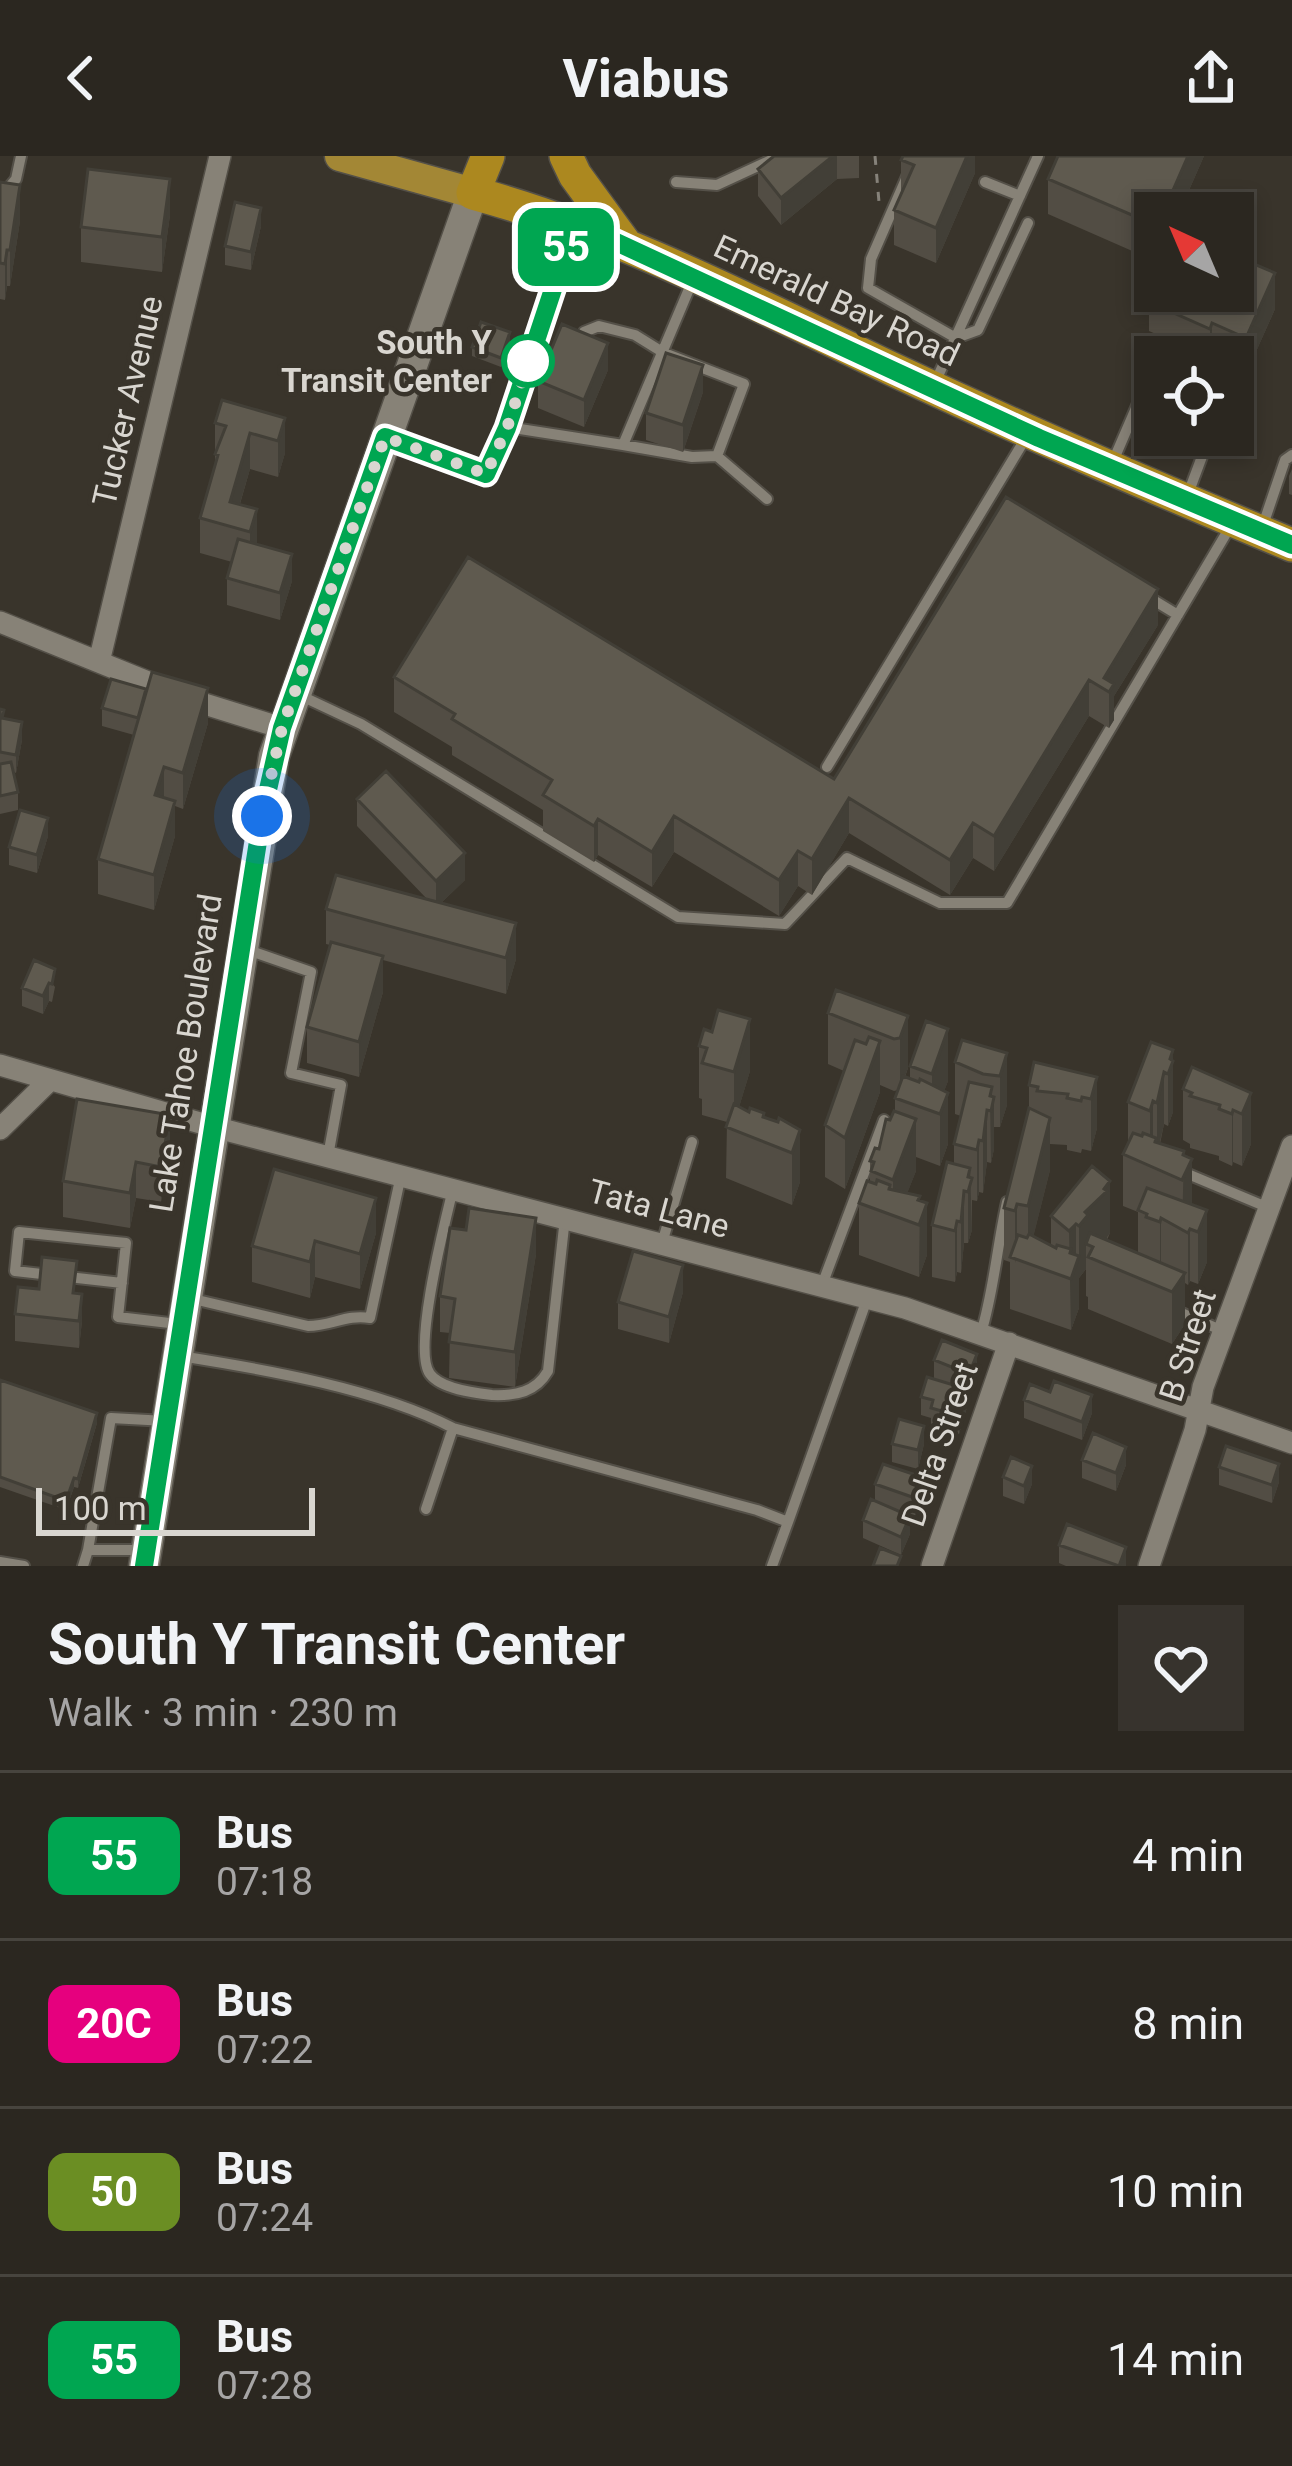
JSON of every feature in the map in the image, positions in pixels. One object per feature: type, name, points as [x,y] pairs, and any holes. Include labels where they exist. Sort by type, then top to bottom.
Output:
[{"type":"highway","name":"Lake Tahoe Boulevard","points":[[473,193],[488,156]]},
{"type":"highway","points":[[566,156],[627,247]]},
{"type":"highway","name":"Emerald Bay Road","points":[[473,193],[575,223],[1109,469],[1262,532]]},
{"type":"main road","name":"Emerald Bay Road","points":[[340,156],[473,193]]},
{"type":"main road","name":"Lake Tahoe Boulevard","points":[[145,1558],[265,800],[282,728],[473,193]]},
{"type":"street","name":"Tucker Avenue","points":[[99,662],[220,156]]},
{"type":"street","points":[[0,622],[195,701],[282,728]]},
{"type":"street","name":"Tata Lane","points":[[0,1065],[214,1127],[868,1298],[1009,1342],[1292,1443]]},
{"type":"street","points":[[0,1130],[50,1080]]},
{"type":"street","name":"B Street","points":[[1149,1566],[1223,1331],[1279,1196],[1292,1146]]},
{"type":"street","name":"Delta Street","points":[[932,1566],[1009,1342]]},
{"type":"lane","points":[[0,192],[16,179],[21,156]]},
{"type":"lane","points":[[676,182],[717,185],[780,156]]},
{"type":"lane","points":[[916,156],[871,259],[868,288],[956,338],[979,330],[1028,223]]},
{"type":"lane","points":[[933,388],[1038,156]]},
{"type":"lane","points":[[985,182],[1019,196]]},
{"type":"lane","points":[[385,437],[486,474],[507,428],[575,223]]},
{"type":"lane","points":[[622,446],[694,276]]},
{"type":"lane","points":[[574,356],[584,332],[599,326],[635,335],[664,353],[744,384],[717,456]]},
{"type":"lane","points":[[1109,469],[1134,412]]},
{"type":"lane","points":[[547,434],[553,415]]},
{"type":"lane","points":[[507,428],[692,457],[717,456],[767,499]]},
{"type":"lane","points":[[827,767],[1029,433]]},
{"type":"lane","points":[[294,693],[361,724],[678,917],[784,924],[848,858],[940,903],[1007,903],[1178,615],[1262,532],[1285,460],[1292,455]]},
{"type":"lane","points":[[1184,502],[1202,456]]},
{"type":"lane","points":[[990,498],[1008,510]]},
{"type":"lane","points":[[1140,591],[1178,615]]},
{"type":"lane","points":[[242,947],[311,972],[291,1073],[341,1085],[328,1156]]},
{"type":"lane","points":[[822,1285],[884,1120]]},
{"type":"lane","points":[[662,1243],[692,1142]]},
{"type":"lane","points":[[1175,1168],[1279,1196]]},
{"type":"lane","points":[[122,1282],[15,1271],[19,1232],[126,1243],[122,1282],[118,1317],[181,1325],[323,1326],[355,1315],[370,1318],[401,1175]]},
{"type":"lane","points":[[981,1333],[1013,1177]]},
{"type":"lane","points":[[453,1189],[439,1243],[422,1355],[431,1376],[451,1387],[490,1395],[529,1391],[541,1384],[548,1371],[565,1218]]},
{"type":"lane","points":[[772,1566],[868,1298]]},
{"type":"lane","points":[[1167,1307],[1223,1331]]},
{"type":"lane","points":[[181,1325],[262,1369],[788,1522]]},
{"type":"lane","points":[[83,1566],[110,1418],[166,1421]]},
{"type":"lane","points":[[426,1509],[453,1428]]},
{"type":"lane","points":[[88,1550],[145,1558]]},
{"type":"lane","points":[[0,1562],[24,1566]]},
{"type":"building","points":[[774,156],[833,156],[781,198],[758,169]]},
{"type":"building","points":[[903,156],[967,156],[936,228],[894,210],[914,165],[901,160]]},
{"type":"building","points":[[1058,156],[1188,156],[1172,192],[1134,192],[1134,216],[1048,179]]},
{"type":"building","points":[[88,169],[170,179],[162,237],[81,227]]},
{"type":"building","points":[[0,182],[20,185],[5,264],[0,263]]},
{"type":"building","points":[[235,202],[261,208],[251,252],[225,246]]},
{"type":"building","points":[[1254,264],[1275,273],[1247,336],[1212,323],[1210,329],[1174,313],[1254,312]]},
{"type":"building","name":"South Y Transit Center","points":[[481,322],[510,332],[501,358],[472,347]]},
{"type":"building","points":[[562,324],[608,343],[584,400],[538,381]]},
{"type":"building","points":[[666,353],[703,365],[683,425],[646,413]]},
{"type":"building","points":[[222,400],[285,418],[278,441],[250,433],[230,502],[257,509],[250,532],[200,518],[226,426],[215,423]]},
{"type":"building","points":[[1006,497],[1158,589],[1104,678],[1114,684],[1109,692],[1089,680],[994,836],[973,823],[950,860],[849,798],[812,859],[798,851],[779,880],[674,816],[652,852],[598,819],[594,826],[543,795],[552,780],[394,677],[468,557],[834,779]]},
{"type":"building","points":[[238,539],[292,554],[280,593],[227,578]]},
{"type":"building","points":[[152,672],[208,688],[183,773],[164,767],[155,795],[175,801],[154,875],[98,859]]},
{"type":"building","points":[[111,679],[146,689],[138,718],[102,708]]},
{"type":"building","points":[[0,709],[4,710],[2,718],[22,722],[16,755],[0,752]]},
{"type":"building","points":[[11,762],[18,792],[0,796],[0,764]]},
{"type":"building","points":[[386,771],[465,853],[436,881],[357,799]]},
{"type":"building","points":[[20,810],[48,818],[37,855],[9,847]]},
{"type":"building","points":[[336,875],[516,923],[506,958],[326,909]]},
{"type":"building","points":[[331,942],[383,956],[359,1042],[307,1027]]},
{"type":"building","points":[[34,960],[55,969],[43,996],[22,988]]},
{"type":"building","points":[[836,990],[908,1016],[900,1038],[828,1013]]},
{"type":"building","points":[[718,1010],[750,1019],[734,1072],[702,1063],[707,1048],[699,1046],[704,1029],[712,1032]]},
{"type":"building","points":[[926,1021],[948,1029],[932,1074],[910,1066]]},
{"type":"building","points":[[869,1037],[880,1041],[845,1138],[825,1125],[855,1040],[866,1044]]},
{"type":"building","points":[[962,1040],[1007,1053],[1000,1076],[955,1062]]},
{"type":"building","points":[[1151,1042],[1173,1050],[1173,1061],[1150,1111],[1128,1102]]},
{"type":"building","points":[[1034,1062],[1097,1077],[1091,1099],[1037,1091],[1038,1087],[1029,1085]]},
{"type":"building","points":[[1192,1067],[1251,1093],[1242,1114],[1190,1096],[1183,1089]]},
{"type":"building","points":[[903,1076],[948,1093],[940,1114],[895,1098]]},
{"type":"building","points":[[969,1082],[992,1087],[990,1096],[994,1097],[977,1150],[954,1144]]},
{"type":"building","points":[[77,1099],[170,1115],[161,1167],[136,1162],[130,1193],[63,1181]]},
{"type":"building","points":[[734,1104],[800,1130],[792,1153],[726,1127]]},
{"type":"building","points":[[1029,1108],[1050,1118],[1028,1206],[1017,1204],[1015,1211],[1004,1208]]},
{"type":"building","points":[[894,1111],[916,1119],[893,1180],[871,1171],[874,1162],[870,1161],[875,1148],[879,1149],[886,1119]]},
{"type":"building","points":[[1133,1133],[1184,1151],[1192,1159],[1182,1180],[1123,1154]]},
{"type":"building","points":[[947,1162],[970,1168],[968,1177],[972,1178],[968,1192],[964,1191],[961,1222],[957,1221],[955,1231],[932,1225]]},
{"type":"building","points":[[1092,1166],[1110,1181],[1107,1191],[1085,1212],[1088,1215],[1079,1226],[1069,1231],[1051,1216]]},
{"type":"building","points":[[274,1169],[376,1198],[360,1254],[315,1241],[310,1262],[252,1246]]},
{"type":"building","points":[[877,1180],[927,1203],[919,1225],[859,1203],[867,1181],[876,1184]]},
{"type":"building","points":[[1147,1188],[1207,1210],[1198,1232],[1190,1229],[1188,1233],[1161,1218],[1160,1222],[1146,1217],[1138,1210]]},
{"type":"building","points":[[469,1208],[536,1218],[515,1352],[449,1342],[455,1299],[440,1296],[450,1228],[466,1230]]},
{"type":"building","points":[[1090,1233],[1185,1273],[1172,1292],[1088,1257],[1093,1247],[1086,1244]]},
{"type":"building","points":[[1029,1234],[1079,1256],[1071,1279],[1010,1257],[1018,1235],[1027,1238]]},
{"type":"building","points":[[633,1251],[683,1265],[669,1317],[618,1302]]},
{"type":"building","points":[[42,1257],[77,1261],[73,1293],[82,1294],[79,1321],[15,1314],[18,1287],[39,1289]]},
{"type":"building","points":[[942,1340],[977,1354],[969,1374],[934,1360]]},
{"type":"building","points":[[927,1377],[967,1389],[959,1416],[931,1408],[933,1400],[921,1397]]},
{"type":"building","points":[[0,1380],[97,1413],[78,1479],[74,1478],[66,1501],[0,1477]]},
{"type":"building","points":[[1054,1381],[1092,1395],[1082,1422],[1024,1400],[1030,1384],[1050,1392]]},
{"type":"building","points":[[899,1419],[924,1426],[918,1450],[892,1444]]},
{"type":"building","points":[[1093,1433],[1126,1447],[1116,1473],[1082,1460]]},
{"type":"building","points":[[1226,1446],[1279,1464],[1272,1485],[1219,1467]]},
{"type":"building","points":[[1011,1457],[1032,1466],[1024,1486],[1003,1477]]},
{"type":"building","points":[[883,1464],[922,1477],[915,1498],[875,1484]]},
{"type":"building","points":[[871,1499],[910,1516],[901,1537],[863,1520]]},
{"type":"building","points":[[1067,1524],[1126,1547],[1119,1566],[1059,1545]]},
{"type":"building","points":[[880,1548],[901,1556],[897,1566],[873,1566]]},
{"type":"bus line","name":"55","points":[[144,1566],[262,816],[282,728],[385,437],[486,474],[507,428],[575,223],[1039,438],[1292,545]]},
{"type":"place","name":"South Y Transit Center","points":[[528,361]]},
{"type":"route","points":[[262,816],[282,728],[385,437],[486,474],[532,351],[528,361]]}]
